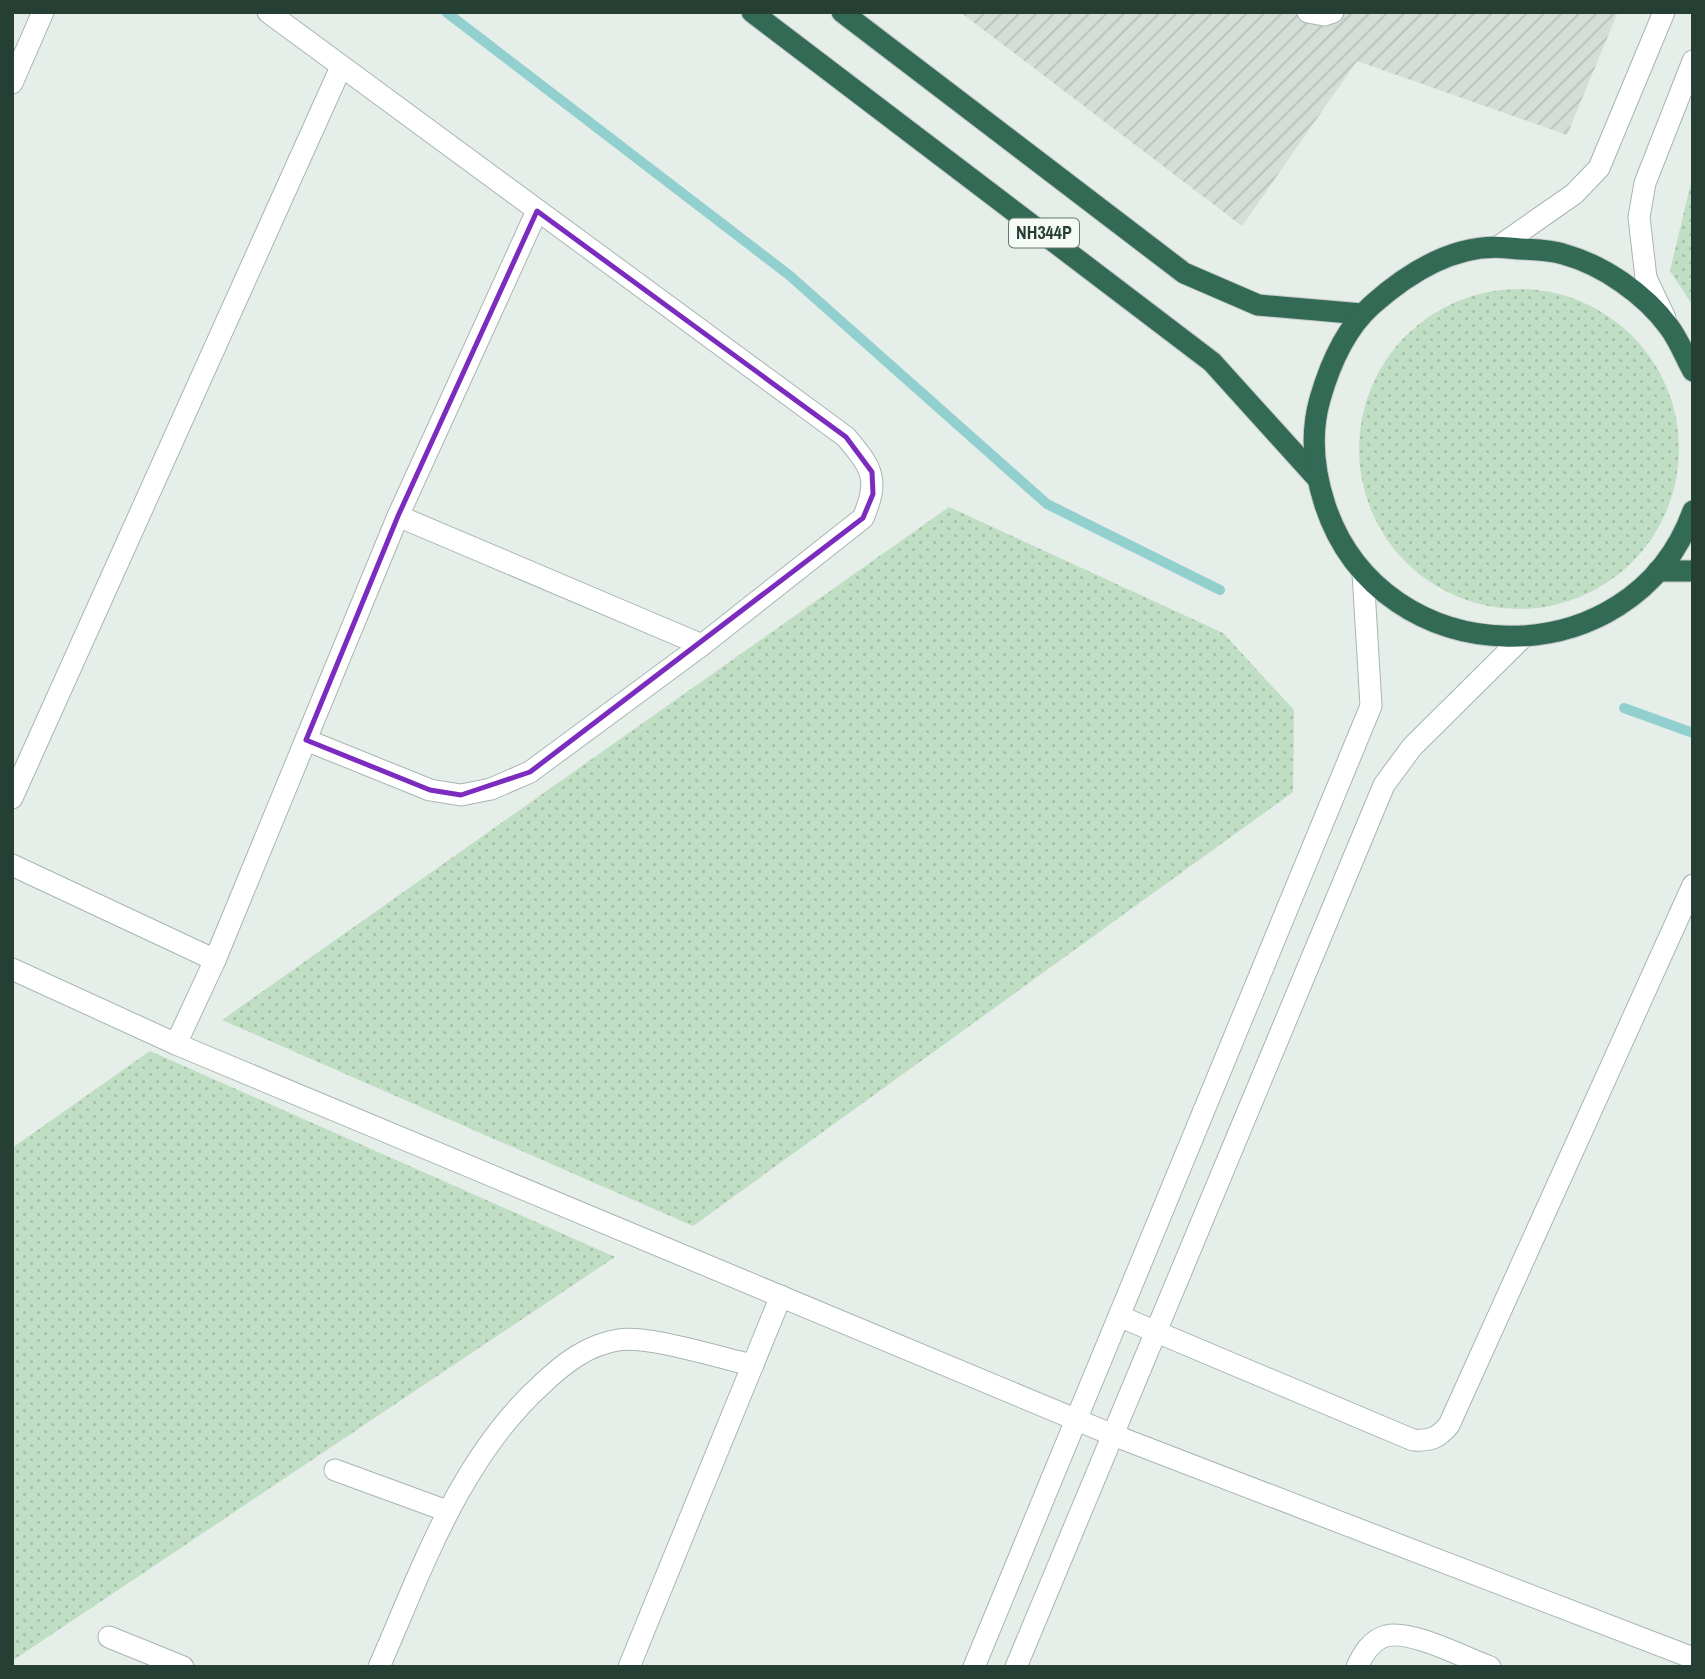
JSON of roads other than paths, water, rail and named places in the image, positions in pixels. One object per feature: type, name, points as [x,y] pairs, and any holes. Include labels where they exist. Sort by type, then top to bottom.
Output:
[{"type":"highway","name":"NH344P","points":[[752,12],[1212,362],[1316,477]]},
{"type":"highway","name":"NH344P","points":[[842,12],[1184,273],[1258,305],[1362,314]]},
{"type":"highway","points":[[1693,371],[1669,327],[1622,281],[1563,253],[1498,247],[1447,256],[1401,279],[1362,314],[1330,363],[1315,419],[1316,477],[1333,528],[1363,573],[1396,603],[1435,624],[1478,636],[1522,638],[1573,628],[1619,605],[1658,571],[1686,529],[1693,510]]},
{"type":"highway","points":[[1658,571],[1693,571]]},
{"type":"street","points":[[12,83],[43,12]]},
{"type":"street","points":[[268,12],[846,437],[872,472],[873,494],[863,518],[702,645],[530,772],[491,789],[461,794],[430,790],[306,740]]},
{"type":"street","points":[[1308,12],[1324,15],[1333,12]]},
{"type":"street","points":[[1498,247],[1574,194],[1599,169],[1664,12]]},
{"type":"street","points":[[1669,327],[1646,278],[1639,217],[1644,183],[1693,61]]},
{"type":"street","points":[[12,798],[341,67]]},
{"type":"street","points":[[176,1044],[215,960],[398,516],[537,211]]},
{"type":"street","points":[[398,516],[702,645]]},
{"type":"street","points":[[974,1667],[1121,1317],[1371,706],[1363,573]]},
{"type":"street","points":[[1016,1667],[1384,785],[1412,747],[1522,638]]},
{"type":"street","points":[[12,865],[215,960]]},
{"type":"street","points":[[1121,1317],[1413,1440],[1430,1441],[1441,1435],[1449,1425],[1693,885]]},
{"type":"street","points":[[12,969],[176,1044],[1113,1435],[1693,1658]]},
{"type":"street","points":[[629,1667],[781,1296]]},
{"type":"street","points":[[379,1667],[447,1511],[485,1444],[565,1362],[594,1347],[620,1339],[652,1342],[752,1365]]},
{"type":"street","points":[[335,1470],[447,1511]]},
{"type":"street","points":[[1357,1667],[1371,1643],[1387,1635],[1407,1636],[1490,1667]]},
{"type":"street","points":[[110,1637],[183,1667]]},
{"type":"waterway","points":[[446,12],[789,275],[1047,504],[1220,590]]},
{"type":"waterway","points":[[1624,708],[1693,733]]}]
